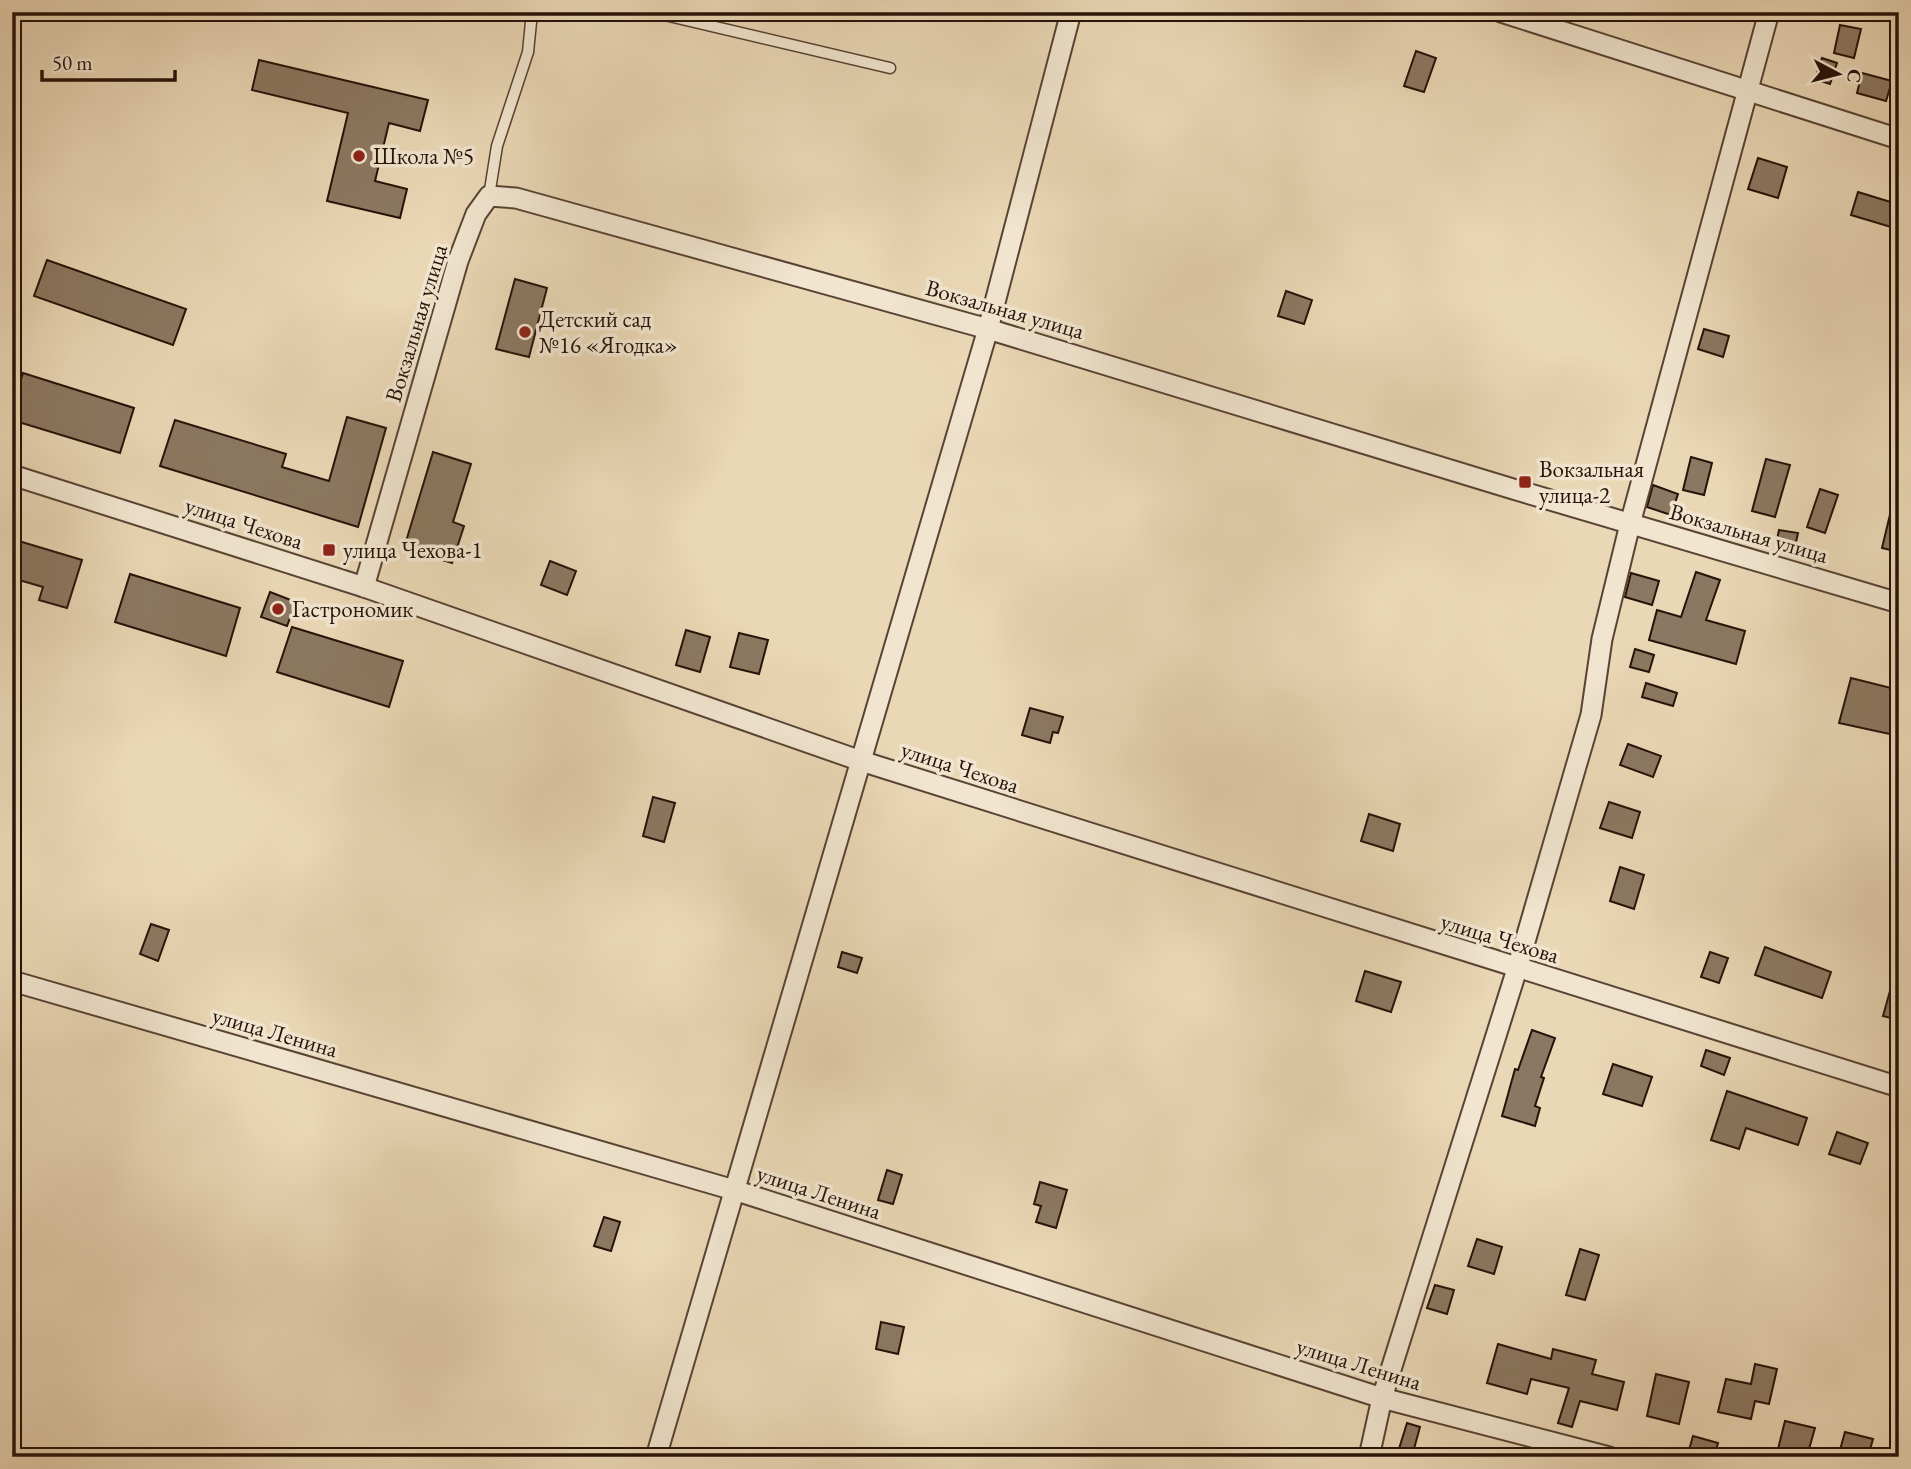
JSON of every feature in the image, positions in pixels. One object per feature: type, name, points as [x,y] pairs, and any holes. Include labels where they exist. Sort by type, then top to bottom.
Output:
[{"type":"street","points":[[656,1457],[988,329],[1072,12]]},
{"type":"street","points":[[1501,12],[1899,139]]},
{"type":"street","points":[[1369,1457],[1382,1398],[1517,969],[1591,715],[1602,639],[1630,524],[1745,90],[1769,12]]},
{"type":"street","name":"Вокзальная улица","points":[[365,587],[458,261],[475,214],[489,196],[516,198],[988,329],[1899,603]]},
{"type":"street","name":"улица Чехова","points":[[12,475],[365,587],[860,761],[1899,1087]]},
{"type":"street","name":"улица Ленина","points":[[12,981],[734,1190],[1382,1398],[1609,1457]]},
{"type":"lane","points":[[489,196],[498,146],[528,52],[532,12]]},
{"type":"lane","points":[[652,12],[890,68]]},
{"type":"building","points":[[1840,25],[1861,29],[1854,58],[1834,53]]},
{"type":"building","points":[[1416,51],[1436,58],[1424,92],[1404,86]]},
{"type":"building","points":[[1822,58],[1837,63],[1830,84],[1815,79]]},
{"type":"building","name":"Школа №5","points":[[259,60],[428,100],[420,131],[389,123],[375,181],[407,189],[400,218],[327,201],[348,113],[252,90]]},
{"type":"building","points":[[1862,73],[1892,81],[1886,101],[1857,93]]},
{"type":"building","points":[[1758,158],[1787,167],[1778,198],[1748,189]]},
{"type":"building","points":[[1858,192],[1897,204],[1891,227],[1851,215]]},
{"type":"building","points":[[47,260],[186,309],[173,345],[34,296]]},
{"type":"building","points":[[515,279],[547,288],[529,357],[496,349]]},
{"type":"building","points":[[1286,291],[1312,300],[1304,324],[1278,316]]},
{"type":"building","points":[[1704,329],[1729,336],[1723,357],[1698,349]]},
{"type":"building","points":[[23,373],[134,408],[120,453],[12,420],[12,408]]},
{"type":"building","points":[[347,417],[386,428],[358,527],[160,466],[175,420],[286,454],[282,467],[329,481]]},
{"type":"building","points":[[433,452],[471,464],[453,522],[464,526],[452,563],[404,548]]},
{"type":"building","points":[[1691,457],[1712,463],[1704,495],[1683,490]]},
{"type":"building","points":[[1766,459],[1790,465],[1775,517],[1752,511]]},
{"type":"building","points":[[1653,485],[1678,494],[1671,515],[1647,507]]},
{"type":"building","points":[[1820,489],[1838,495],[1825,533],[1807,527]]},
{"type":"building","points":[[1893,502],[1899,503],[1899,552],[1882,548]]},
{"type":"building","points":[[1779,530],[1798,533],[1795,547],[1776,544]]},
{"type":"building","points":[[12,539],[82,560],[67,608],[39,600],[43,587],[12,578]]},
{"type":"building","points":[[550,561],[576,571],[567,595],[541,585]]},
{"type":"building","points":[[1696,572],[1720,580],[1706,620],[1745,631],[1736,664],[1649,640],[1657,610],[1681,617]]},
{"type":"building","points":[[1631,573],[1659,581],[1652,605],[1625,597]]},
{"type":"building","points":[[130,574],[240,608],[226,656],[115,622]]},
{"type":"building","name":"Гастрономик","points":[[270,592],[296,602],[287,626],[261,617]]},
{"type":"building","points":[[292,627],[403,661],[389,707],[277,672]]},
{"type":"building","points":[[686,630],[710,637],[700,672],[676,665]]},
{"type":"building","points":[[739,633],[768,640],[759,674],[730,667]]},
{"type":"building","points":[[1635,649],[1654,655],[1649,672],[1630,667]]},
{"type":"building","points":[[1851,678],[1899,690],[1899,736],[1839,723]]},
{"type":"building","points":[[1646,683],[1677,693],[1673,706],[1642,697]]},
{"type":"building","points":[[1030,708],[1063,717],[1058,733],[1053,732],[1050,743],[1022,735]]},
{"type":"building","points":[[1628,744],[1661,756],[1653,777],[1620,765]]},
{"type":"building","points":[[653,797],[675,803],[664,842],[643,836]]},
{"type":"building","points":[[1609,802],[1640,812],[1632,838],[1600,828]]},
{"type":"building","points":[[1369,814],[1400,824],[1393,851],[1361,841]]},
{"type":"building","points":[[1620,867],[1644,875],[1634,909],[1610,901]]},
{"type":"building","points":[[151,924],[169,930],[158,961],[140,954]]},
{"type":"building","points":[[1765,947],[1831,972],[1822,998],[1755,975]]},
{"type":"building","points":[[842,952],[862,958],[857,973],[838,967]]},
{"type":"building","points":[[1710,952],[1728,958],[1719,983],[1701,977]]},
{"type":"building","points":[[1365,971],[1401,982],[1391,1012],[1356,1001]]},
{"type":"building","points":[[1895,973],[1899,974],[1899,1020],[1883,1016]]},
{"type":"building","points":[[1532,1030],[1555,1038],[1541,1077],[1544,1078],[1535,1106],[1540,1108],[1535,1126],[1502,1116],[1515,1069],[1518,1070]]},
{"type":"building","points":[[1706,1050],[1730,1058],[1724,1075],[1701,1066]]},
{"type":"building","points":[[1613,1064],[1652,1077],[1642,1106],[1603,1094]]},
{"type":"building","points":[[1727,1091],[1807,1118],[1798,1145],[1746,1128],[1739,1149],[1711,1140]]},
{"type":"building","points":[[1837,1132],[1868,1143],[1860,1164],[1829,1154]]},
{"type":"building","points":[[887,1170],[902,1175],[893,1204],[878,1200]]},
{"type":"building","points":[[1040,1182],[1067,1190],[1056,1228],[1036,1222],[1041,1206],[1034,1204]]},
{"type":"building","points":[[604,1217],[620,1222],[611,1251],[594,1246]]},
{"type":"building","points":[[1477,1239],[1502,1247],[1494,1274],[1468,1266]]},
{"type":"building","points":[[1580,1249],[1599,1255],[1585,1300],[1566,1295]]},
{"type":"building","points":[[1435,1285],[1454,1290],[1447,1314],[1427,1308]]},
{"type":"building","points":[[881,1322],[904,1327],[898,1354],[876,1349]]},
{"type":"building","points":[[1498,1344],[1551,1359],[1553,1349],[1596,1360],[1592,1374],[1624,1382],[1617,1410],[1580,1401],[1572,1427],[1558,1423],[1569,1388],[1531,1379],[1527,1394],[1487,1383]]},
{"type":"building","points":[[1755,1364],[1777,1369],[1769,1404],[1755,1401],[1751,1419],[1718,1412],[1726,1379],[1751,1384]]},
{"type":"building","points":[[1656,1374],[1689,1382],[1679,1424],[1647,1416]]},
{"type":"building","points":[[1785,1421],[1815,1428],[1807,1456],[1778,1449]]},
{"type":"building","points":[[1407,1423],[1420,1427],[1412,1456],[1398,1452]]},
{"type":"building","points":[[1845,1432],[1873,1439],[1868,1457],[1838,1457]]},
{"type":"building","points":[[1693,1436],[1718,1443],[1714,1457],[1687,1457]]},
{"type":"place","name":"Школа №5","points":[[359,156]]},
{"type":"place","name":"Детский сад №16 «Ягодка»","points":[[525,332]]},
{"type":"place","name":"Вокзальная улица-2","points":[[1525,482]]},
{"type":"place","name":"улица Чехова-1","points":[[329,550]]},
{"type":"place","name":"Гастрономик","points":[[278,609]]}]
